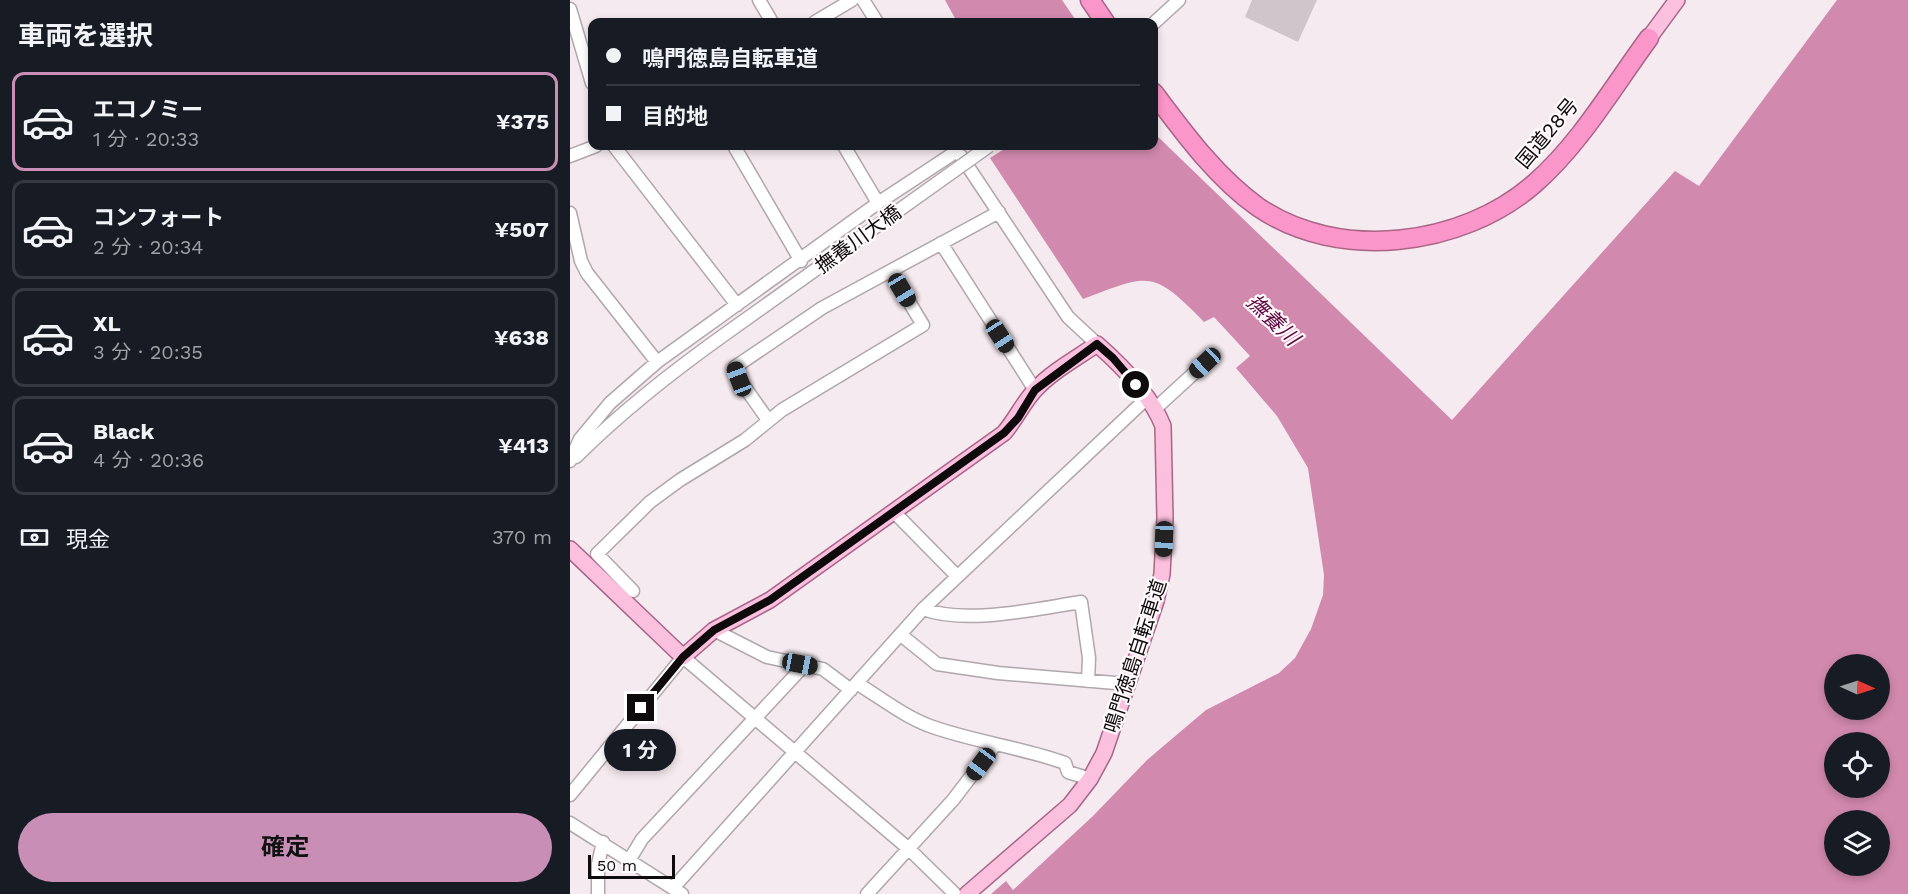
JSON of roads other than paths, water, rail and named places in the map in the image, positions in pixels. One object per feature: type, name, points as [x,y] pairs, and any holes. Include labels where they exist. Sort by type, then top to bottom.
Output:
[{"type":"highway","points":[[1090,0],[1102,18]]},
{"type":"highway","name":"国道28号","points":[[1158,98],[1191,141],[1231,185],[1259,207],[1294,225],[1335,238],[1390,241],[1425,236],[1483,218],[1533,185],[1564,153],[1649,38]]},
{"type":"main road","points":[[1649,38],[1677,0]]},
{"type":"main road","points":[[570,549],[683,657],[714,630],[770,600],[1004,433],[1018,418],[1035,390],[1097,344]]},
{"type":"main road","name":"鳴門徳島自転車道","points":[[968,894],[1070,805],[1090,779],[1104,753],[1156,601],[1164,560],[1163,426],[1152,403],[1113,358],[1097,344]]},
{"type":"street","points":[[570,2],[576,0]]},
{"type":"street","points":[[759,0],[770,18]]},
{"type":"street","points":[[821,18],[852,0]]},
{"type":"street","points":[[863,0],[874,18]]},
{"type":"street","points":[[1158,19],[1179,0]]},
{"type":"street","points":[[570,9],[588,70]]},
{"type":"street","points":[[570,156],[588,149]]},
{"type":"street","points":[[617,150],[738,305]]},
{"type":"street","points":[[736,150],[801,261]]},
{"type":"street","points":[[846,150],[878,203]]},
{"type":"street","points":[[570,462],[580,439],[610,403],[657,362],[801,261],[952,150]]},
{"type":"street","points":[[956,150],[1068,317],[1097,344]]},
{"type":"street","name":"撫養川大橋","points":[[570,462],[609,424],[668,375],[983,150]]},
{"type":"street","points":[[768,420],[739,379],[735,367],[822,308],[999,212]]},
{"type":"street","points":[[570,213],[581,261],[587,273],[657,362]]},
{"type":"street","points":[[941,243],[1035,390]]},
{"type":"street","points":[[633,591],[597,554],[650,502],[745,440],[768,420],[923,325],[891,272]]},
{"type":"street","points":[[570,823],[678,891],[794,752],[923,609],[1152,403],[1205,363]]},
{"type":"street","points":[[893,511],[957,576]]},
{"type":"street","points":[[923,609],[939,615],[981,614],[1081,602],[1089,658],[1088,681]]},
{"type":"street","points":[[714,630],[767,657],[831,673],[928,726],[995,746],[1049,757],[1065,763],[1068,772],[1090,779]]},
{"type":"street","points":[[901,635],[937,664],[998,673],[1127,684]]},
{"type":"street","points":[[570,795],[683,657],[909,849],[954,894]]},
{"type":"street","points":[[630,859],[642,839],[756,719],[800,670],[800,664]]},
{"type":"street","points":[[867,894],[953,801],[995,746]]},
{"type":"street","points":[[598,894],[598,864],[603,842]]},
{"type":"water","points":[[945,0],[1062,0],[1074,18],[955,18]]},
{"type":"water","name":"撫養川","points":[[1837,0],[1908,0],[1908,894],[991,894],[1006,881],[1013,890],[1093,816],[1147,760],[1206,710],[1279,673],[1295,658],[1311,629],[1323,595],[1324,575],[1308,468],[1277,416],[1236,368],[1250,356],[1214,317],[1204,322],[1161,285],[1149,281],[1137,281],[1083,299],[990,158],[1003,150],[1158,150],[1158,137],[1452,420],[1675,171],[1699,186]]}]
